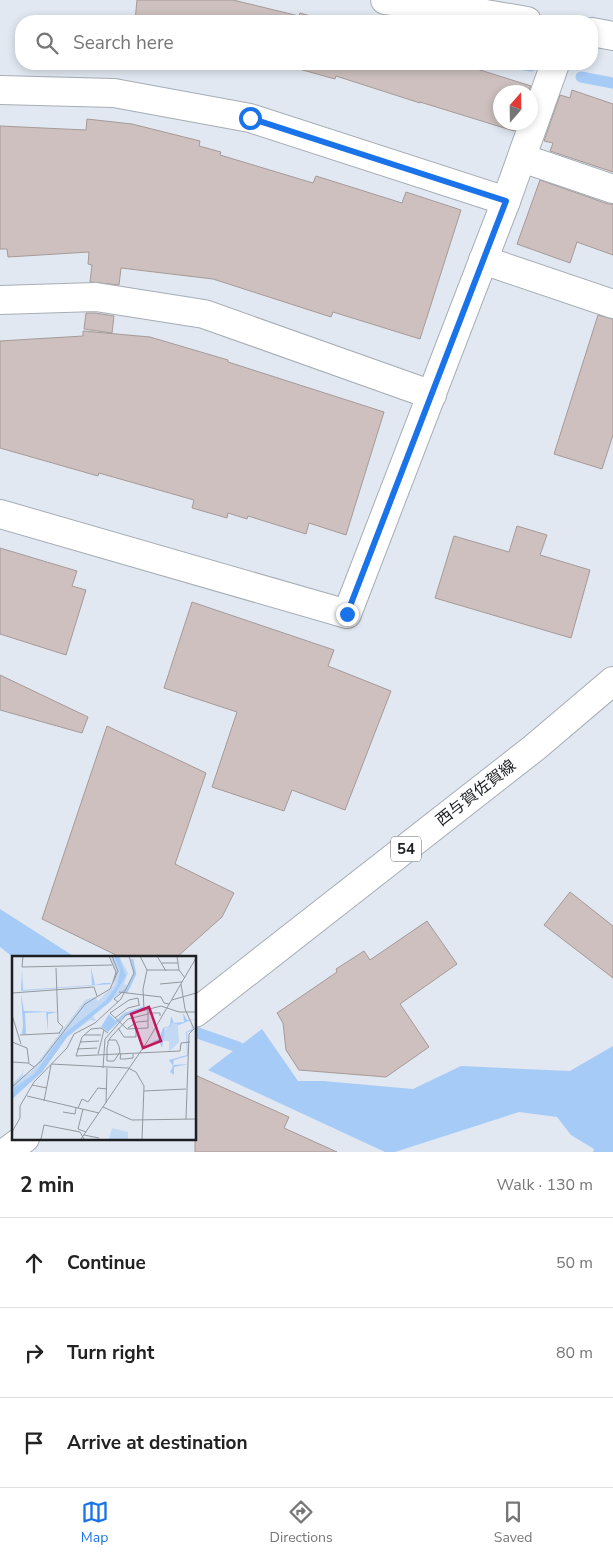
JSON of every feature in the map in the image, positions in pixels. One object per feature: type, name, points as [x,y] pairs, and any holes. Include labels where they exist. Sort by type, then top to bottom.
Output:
[{"type":"street","points":[[385,0],[451,4],[500,15]]},
{"type":"street","points":[[598,33],[613,36]]},
{"type":"street","points":[[0,514],[347,614],[506,201],[553,70]]},
{"type":"street","points":[[0,90],[114,93],[250,118],[506,201]]},
{"type":"street","points":[[522,158],[613,189]]},
{"type":"street","points":[[483,260],[613,304]]},
{"type":"street","points":[[0,300],[96,297],[204,314],[432,395]]},
{"type":"street","name":"西与賀佐賀線","points":[[196,1012],[534,748],[613,680]]},
{"type":"street","points":[[6,1152],[22,1140]]},
{"type":"water","points":[[0,909],[73,956],[12,956],[0,947]]},
{"type":"water","points":[[262,1029],[298,1081],[323,1081],[413,1089],[461,1066],[570,1071],[613,1046],[613,1152],[593,1152],[594,1149],[571,1135],[557,1117],[519,1112],[395,1152],[385,1152],[208,1070]]},
{"type":"building","points":[[137,0],[233,0],[295,15],[136,15]]},
{"type":"building","points":[[303,70],[480,70],[528,85],[493,85],[493,125],[336,76],[335,79]]},
{"type":"building","points":[[572,90],[613,104],[613,172],[550,151],[553,143],[544,141],[560,95],[570,98]]},
{"type":"building","points":[[87,119],[132,124],[200,141],[199,146],[221,152],[220,155],[313,183],[316,176],[402,203],[406,192],[461,210],[420,339],[333,312],[331,317],[213,279],[121,268],[119,285],[90,282],[92,265],[88,264],[89,252],[8,257],[7,249],[0,249],[0,126],[86,130]]},
{"type":"building","points":[[540,180],[608,204],[613,204],[613,255],[577,242],[570,263],[517,244]]},
{"type":"building","points":[[86,313],[114,316],[112,333],[84,329]]},
{"type":"building","points":[[598,315],[613,319],[613,435],[602,469],[554,454]]},
{"type":"building","points":[[83,331],[150,337],[228,360],[228,362],[384,412],[346,535],[309,523],[306,534],[248,516],[247,519],[228,513],[227,518],[192,508],[194,500],[99,473],[98,476],[0,448],[0,341],[83,336]]},
{"type":"building","points":[[517,526],[547,535],[540,555],[590,570],[571,638],[435,598],[454,536],[509,552]]},
{"type":"building","points":[[0,548],[77,571],[72,586],[86,590],[66,655],[0,634]]},
{"type":"building","points":[[192,602],[334,650],[328,666],[391,691],[345,810],[292,790],[284,811],[212,787],[237,712],[164,688]]},
{"type":"building","points":[[0,675],[88,717],[82,733],[0,710]]},
{"type":"building","points":[[107,726],[206,773],[175,864],[234,893],[222,917],[178,956],[118,956],[42,919]]},
{"type":"building","points":[[570,892],[613,926],[613,978],[544,925]]},
{"type":"building","points":[[427,921],[457,964],[400,1004],[429,1047],[386,1077],[299,1070],[286,1050],[283,1023],[277,1013],[337,972],[336,969],[364,951],[370,960]]},
{"type":"building","points":[[196,1075],[289,1117],[284,1128],[337,1152],[195,1152]]},
{"type":"waterway","points":[[581,77],[613,83]]},
{"type":"waterway","points":[[196,1032],[238,1047]]},
{"type":"route","points":[[250,118],[506,201],[347,614]]}]
